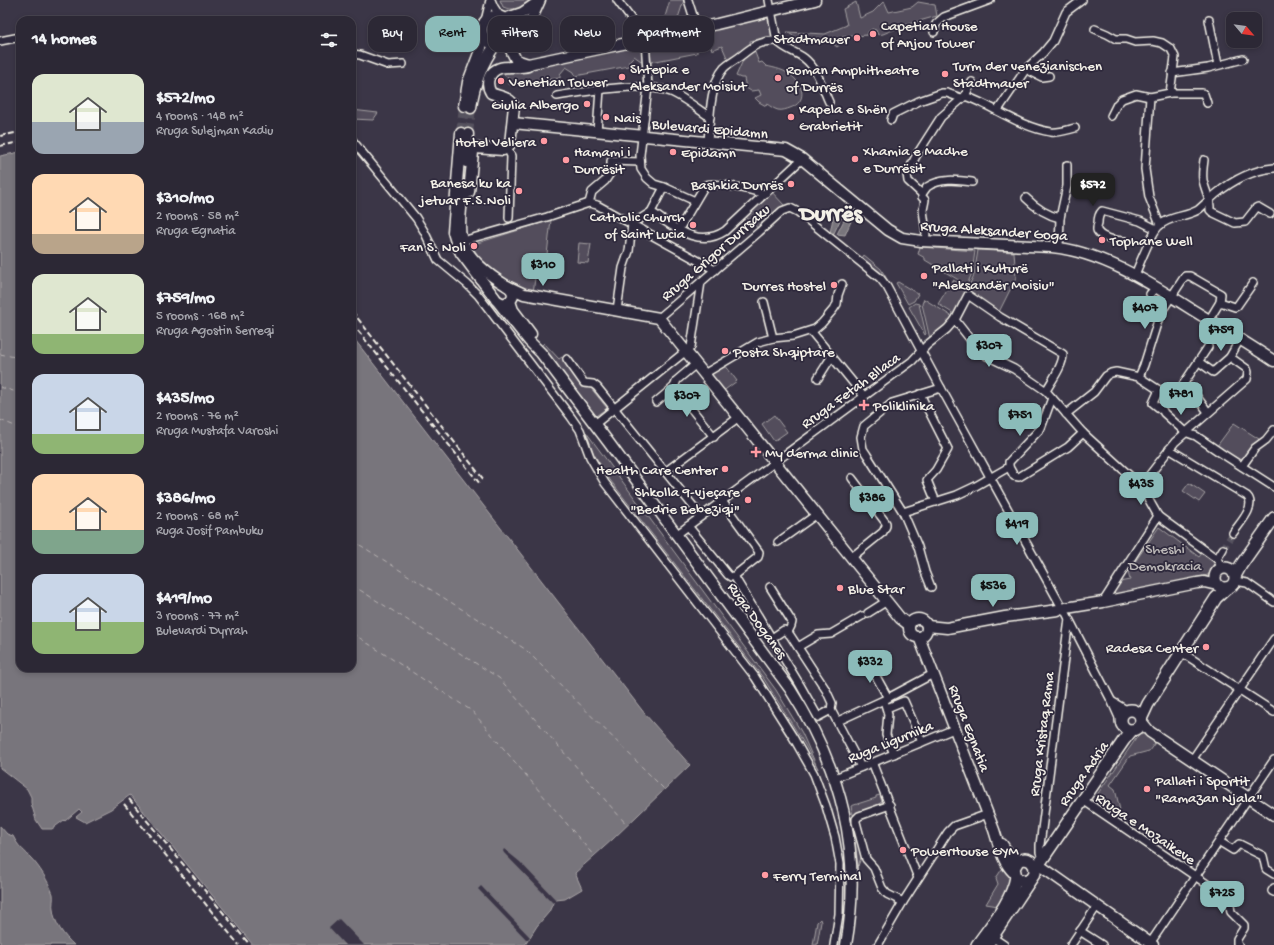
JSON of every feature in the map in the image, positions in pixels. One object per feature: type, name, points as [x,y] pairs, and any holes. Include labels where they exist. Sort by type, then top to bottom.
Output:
[{"type":"main road","points":[[510,16],[522,13],[540,0]]},
{"type":"main road","points":[[528,16],[540,0]]},
{"type":"main road","points":[[514,60],[514,41],[532,18],[540,0]]},
{"type":"main road","points":[[714,24],[816,0]]},
{"type":"main road","points":[[488,19],[482,26],[483,36],[481,48],[468,82],[467,107],[474,92],[482,67],[490,52]]},
{"type":"main road","points":[[483,36],[488,42]]},
{"type":"main road","points":[[514,60],[525,64],[536,63],[623,45]]},
{"type":"main road","points":[[512,52],[514,60]]},
{"type":"main road","points":[[462,196],[469,192],[473,152],[475,148],[503,150],[510,144],[515,109],[513,103],[505,97],[492,93],[488,88],[488,81],[491,74],[496,69],[504,67],[514,60]]},
{"type":"main road","name":"Bulevardi Epidamn","points":[[513,123],[786,150],[802,159],[880,223]]},
{"type":"main road","points":[[541,354],[496,300],[458,249],[453,232],[453,220],[465,133],[460,227],[462,241],[467,250],[485,270],[493,278],[524,294],[659,318],[900,618],[909,625]]},
{"type":"main road","name":"Rruga Aleksander Goga","points":[[880,223],[902,238],[925,241],[1069,248],[1081,252],[1135,275],[1153,290],[1172,297],[1274,360]]},
{"type":"main road","points":[[496,300],[494,292],[497,288],[502,285],[508,286],[513,293],[511,300],[513,310],[529,331],[541,354]]},
{"type":"main road","points":[[496,300],[505,304],[511,300],[570,303]]},
{"type":"main road","name":"Ruga Doganes","points":[[541,354],[595,424],[799,703],[822,744],[835,778],[848,832],[853,868],[852,906],[846,945]]},
{"type":"main road","points":[[927,626],[947,628],[1005,617],[1064,610],[1204,582],[1224,576],[1241,565],[1274,518]]},
{"type":"main road","points":[[1224,576],[1216,598],[1148,704],[1132,721],[1274,816]]},
{"type":"main road","points":[[918,619],[924,621],[927,626],[925,633],[919,637],[913,636],[909,631],[909,625],[912,620],[918,619]]},
{"type":"main road","name":"Rruga Egnatia","points":[[919,637],[988,814],[1006,865],[1015,875]]},
{"type":"main road","name":"Rruga Adria","points":[[990,941],[1034,869],[1124,740],[1132,721]]},
{"type":"main road","name":"Rruga Adria","points":[[1034,869],[1040,852],[1053,836],[1066,824]]},
{"type":"main road","name":"Rruga Egnatia","points":[[994,830],[1010,856],[1019,860]]},
{"type":"main road","points":[[977,945],[1010,896],[1015,884],[1014,866],[1019,860],[1025,859],[1034,869],[1097,906],[1151,944]]},
{"type":"main road","points":[[1015,875],[1022,881],[1034,869]]},
{"type":"street","points":[[490,0],[501,16]]},
{"type":"street","points":[[485,21],[490,0]]},
{"type":"street","points":[[617,0],[629,16]]},
{"type":"street","points":[[688,0],[693,16]]},
{"type":"street","points":[[769,0],[777,41]]},
{"type":"street","points":[[934,32],[936,24],[944,17],[990,0]]},
{"type":"street","points":[[998,110],[1026,69],[1048,47],[1056,35],[1066,12],[1082,0]]},
{"type":"street","points":[[1209,20],[1218,65]]},
{"type":"street","points":[[1095,29],[1116,39],[1130,39],[1136,42],[1157,42],[1167,46],[1174,54],[1175,58],[1170,93]]},
{"type":"street","points":[[0,41],[16,38]]},
{"type":"street","points":[[708,142],[714,85],[725,67],[759,42],[769,40],[777,41],[802,57],[814,68],[830,102]]},
{"type":"street","points":[[646,52],[648,87],[642,136],[640,162],[641,169],[647,178],[654,184],[695,201]]},
{"type":"street","points":[[356,54],[388,65],[403,64]]},
{"type":"street","points":[[1172,73],[1243,59]]},
{"type":"street","points":[[1026,69],[1042,77],[1049,76]]},
{"type":"street","points":[[925,241],[926,233],[923,210],[925,200],[922,197],[922,194],[910,184],[906,178],[916,156],[941,117],[963,97],[972,82]]},
{"type":"street","points":[[557,96],[600,89],[648,87],[671,92],[710,117]]},
{"type":"street","points":[[598,132],[600,89]]},
{"type":"street","points":[[891,120],[892,116],[897,111],[919,101],[947,93],[978,100],[1021,123],[1046,130],[1059,132],[1076,128]]},
{"type":"street","points":[[1111,116],[1117,104],[1122,99],[1136,94],[1150,96],[1170,93],[1202,93],[1204,94],[1207,103]]},
{"type":"street","points":[[1150,96],[1145,169],[1149,197],[1158,227]]},
{"type":"street","points":[[356,145],[416,218],[438,260],[478,295],[572,417],[580,430],[590,456],[605,483],[755,677],[805,756],[814,774],[826,806],[838,850],[840,914],[834,945]]},
{"type":"street","points":[[507,148],[511,156],[508,218]]},
{"type":"street","points":[[650,212],[692,237],[698,238],[716,236],[725,231],[802,159]]},
{"type":"street","points":[[589,203],[592,192],[605,181],[611,172],[611,160],[640,162]]},
{"type":"street","points":[[1204,160],[1203,179],[1206,193],[1210,199],[1210,210],[1212,212],[1235,223],[1245,222],[1258,207],[1270,214]]},
{"type":"street","points":[[1059,248],[1060,218],[1067,186],[1067,165]]},
{"type":"street","points":[[1135,275],[1158,227],[1168,220],[1197,210],[1218,192],[1246,176],[1255,172],[1274,168]]},
{"type":"street","points":[[922,194],[926,187],[942,181],[956,180],[972,182]]},
{"type":"street","points":[[679,229],[705,185],[708,184],[756,191],[765,194]]},
{"type":"street","points":[[640,219],[650,212],[664,187]]},
{"type":"street","points":[[1026,198],[1038,209],[1051,216],[1060,218]]},
{"type":"street","points":[[462,241],[547,217],[589,203],[597,204],[716,270]]},
{"type":"street","name":"Rruga Grigor Durrsaku","points":[[659,318],[782,211],[790,208],[798,212],[880,278],[889,290],[921,352]]},
{"type":"street","points":[[1126,241],[1117,242],[1102,235],[1096,230],[1102,211],[1158,227]]},
{"type":"street","points":[[617,310],[623,268],[629,251],[632,224]]},
{"type":"street","points":[[1139,377],[1160,314],[1183,278],[1188,275],[1221,295],[1220,302],[1209,320]]},
{"type":"street","points":[[595,424],[691,347],[693,342],[701,282]]},
{"type":"street","points":[[704,374],[750,346],[773,338],[793,336],[811,331],[822,323],[837,304],[838,295],[842,284]]},
{"type":"street","points":[[1220,302],[1235,307],[1237,306],[1253,284]]},
{"type":"street","name":"Rruga Fetah Bllaca","points":[[676,535],[912,361],[955,320],[968,295],[1000,318],[1063,354],[1060,366],[1046,391]]},
{"type":"street","points":[[764,302],[773,338]]},
{"type":"street","points":[[955,320],[977,348],[987,356],[1014,370],[1046,391],[1083,433],[1141,486],[1158,516],[1224,576],[1247,583],[1274,602]]},
{"type":"street","points":[[811,331],[864,396]]},
{"type":"street","points":[[1199,362],[1213,372],[1230,357],[1240,339]]},
{"type":"street","points":[[1208,347],[1182,386],[1197,398],[1208,412]]},
{"type":"street","points":[[921,352],[1064,610],[1112,702],[1132,721]]},
{"type":"street","points":[[818,378],[832,356]]},
{"type":"street","points":[[1141,486],[1175,442],[1247,379],[1247,369],[1230,357]]},
{"type":"street","points":[[567,359],[584,383],[596,385],[701,516]]},
{"type":"street","points":[[656,402],[674,388],[677,380],[696,364]]},
{"type":"street","points":[[1066,414],[1094,392],[1109,373],[1116,372],[1139,377],[1160,390],[1153,403],[1185,432],[1196,436],[1274,487]]},
{"type":"street","points":[[674,388],[714,436]]},
{"type":"street","points":[[932,587],[925,572],[918,547],[903,512],[863,449],[861,438],[862,429],[864,426],[892,403],[941,388]]},
{"type":"street","points":[[920,394],[948,449],[936,470],[927,480],[936,502]]},
{"type":"street","points":[[1052,398],[1041,428],[1009,462],[1009,467],[1014,476],[1019,477],[1058,452],[1064,450],[1083,433]]},
{"type":"street","points":[[665,472],[739,417]]},
{"type":"street","points":[[1242,466],[1255,448],[1266,440],[1274,430]]},
{"type":"street","points":[[1170,449],[1250,500],[1251,504],[1249,509],[1233,533]]},
{"type":"street","points":[[903,512],[958,495],[1009,467]]},
{"type":"street","points":[[852,478],[886,526],[883,532],[852,557]]},
{"type":"street","points":[[688,526],[728,575],[732,577],[734,576],[758,557],[759,552],[722,501]]},
{"type":"street","points":[[778,542],[817,514]]},
{"type":"street","points":[[1104,602],[1158,516]]},
{"type":"street","points":[[1223,549],[1224,576]]},
{"type":"street","name":"Ruga Doganes","points":[[734,576],[818,717],[831,710]]},
{"type":"street","points":[[770,587],[792,622],[788,632]]},
{"type":"street","points":[[798,647],[818,635],[831,634],[887,601]]},
{"type":"street","name":"Rruga Kristaq Rama","points":[[1040,852],[1064,610]]},
{"type":"street","points":[[772,638],[784,630],[788,632],[826,690],[832,703],[831,710],[861,766]]},
{"type":"street","points":[[1192,760],[1274,639]]},
{"type":"street","points":[[1181,652],[1274,712]]},
{"type":"street","points":[[868,662],[886,699],[888,714],[886,735],[894,754]]},
{"type":"street","points":[[838,721],[886,699],[933,674]]},
{"type":"street","points":[[887,708],[904,701],[922,742]]},
{"type":"street","points":[[1112,702],[1132,721]]},
{"type":"street","name":"Ruga Ligurnika","points":[[835,778],[954,729]]},
{"type":"street","points":[[1151,944],[1274,760]]},
{"type":"street","points":[[872,762],[918,878]]},
{"type":"street","name":"Rruga e Mozaikeve","points":[[1083,800],[1229,899],[1231,912],[1244,925],[1237,939],[1238,945]]},
{"type":"street","points":[[890,806],[859,816],[856,819],[856,822],[866,859],[874,868],[882,888],[887,894],[903,902]]},
{"type":"street","points":[[878,945],[903,902],[951,828],[988,814]]},
{"type":"street","points":[[1220,842],[1233,850],[1239,844],[1263,856],[1266,869],[1274,874]]},
{"type":"street","points":[[1274,888],[1272,891],[1274,892]]},
{"type":"street","points":[[1071,945],[1097,906]]},
{"type":"street","points":[[1080,930],[1102,945]]},
{"type":"street","points":[[990,941],[1004,945]]},
{"type":"green space","points":[[500,0],[529,0],[520,7],[511,9],[503,7]]},
{"type":"green space","points":[[670,0],[684,0],[679,16],[665,16]]},
{"type":"green space","points":[[884,1],[889,12],[912,7],[918,2],[935,5],[937,16],[905,25],[883,34],[878,35],[876,30],[872,29],[868,32],[868,35],[842,37],[842,43],[837,47],[828,40],[801,41],[787,32],[825,34],[847,25],[843,9],[856,2],[860,18],[873,12]]},
{"type":"green space","points":[[770,13],[772,36],[750,41],[751,47],[740,56],[728,60],[722,46],[714,49],[714,27]]},
{"type":"green space","points":[[623,46],[623,52],[643,52],[643,60],[641,61],[634,56],[629,61],[629,66],[575,76],[574,72],[566,67],[560,74],[560,78],[511,85],[509,84],[508,78],[503,74],[504,72],[597,52],[615,52],[615,48]]},
{"type":"green space","points":[[754,50],[759,63],[762,62],[766,66],[783,71],[796,80],[802,94],[799,102],[790,108],[778,110],[767,104],[766,106],[755,98],[761,95],[759,90],[751,91],[746,88],[744,78],[736,76],[744,58]]},
{"type":"green space","points":[[650,52],[697,52],[697,53],[651,62]]},
{"type":"green space","points":[[356,110],[378,113],[373,120],[356,119]]},
{"type":"green space","points":[[770,190],[785,206],[760,230],[744,215]]},
{"type":"green space","points":[[551,220],[545,272],[536,271],[533,293],[521,289],[485,265],[471,245]]},
{"type":"green space","points":[[579,243],[591,244],[588,263],[577,262]]},
{"type":"green space","points":[[920,247],[975,251],[972,273],[967,285],[925,260],[925,258],[918,254]]},
{"type":"green space","points":[[978,250],[1014,252],[1016,278],[998,314],[968,295],[967,290],[974,275]]},
{"type":"green space","points":[[864,255],[881,269],[891,286],[861,260]]},
{"type":"green space","points":[[953,280],[966,287],[966,294],[954,314],[938,304]]},
{"type":"green space","points":[[898,282],[918,294],[914,301],[908,304],[896,283]]},
{"type":"green space","points":[[924,299],[953,317],[945,327],[930,339],[922,304]]},
{"type":"green space","points":[[915,303],[919,304],[925,335],[909,307]]},
{"type":"green space","points":[[544,343],[559,359],[562,357],[584,387],[590,387],[607,408],[593,418],[540,347]]},
{"type":"green space","points":[[725,365],[737,381],[722,392],[709,375]]},
{"type":"green space","points":[[774,415],[787,432],[774,441],[762,424]]},
{"type":"green space","points":[[1234,423],[1259,439],[1243,463],[1217,446]]},
{"type":"green space","points":[[586,432],[776,690],[802,733],[818,769],[805,745],[764,679],[607,476],[594,454]]},
{"type":"green space","points":[[1189,483],[1205,494],[1199,502],[1183,491]]},
{"type":"green space","name":"Sheshi Demokracia","points":[[1159,527],[1199,557],[1203,552],[1216,562],[1208,575],[1111,597],[1119,582],[1130,580],[1128,572]]},
{"type":"green space","points":[[1140,733],[1157,740],[1149,751],[1130,756],[1110,785],[1115,789],[1120,810],[1115,818],[1092,802]]},
{"type":"green space","points":[[880,795],[882,802],[880,803],[881,805],[853,815],[851,806],[876,798],[876,796]]},
{"type":"green space","points":[[853,824],[862,855],[858,866]]},
{"type":"green space","points":[[1006,868],[1012,876],[1003,903],[998,906],[986,904],[998,884],[996,878],[1002,869]]},
{"type":"green space","points":[[820,919],[821,922],[817,945],[813,945],[817,922]]},
{"type":"shaded area","points":[[16,153],[16,672],[356,672],[356,341],[645,714],[690,765],[613,839],[575,873],[582,889],[565,899],[556,900],[525,945],[253,945],[130,795],[111,809],[85,822],[76,817],[82,812],[79,809],[65,821],[64,820],[52,829],[42,829],[36,820],[31,803],[31,797],[27,789],[0,768],[0,156]]},
{"type":"shaded area","points":[[836,211],[843,214],[834,233],[830,233],[833,218]]},
{"type":"shaded area","points":[[846,216],[852,219],[845,235],[837,234]]},
{"type":"shaded area","points":[[0,826],[7,834],[13,836],[19,846],[34,861],[43,874],[53,894],[53,907],[57,924],[74,945],[0,945]]},
{"type":"pier","points":[[504,849],[520,862],[556,900],[553,903],[504,853]]},
{"type":"pier","points":[[481,886],[530,937],[527,940],[478,889]]},
{"type":"pier","points":[[339,919],[364,945],[345,945],[329,928]]},
{"type":"ferry route","points":[[0,354],[16,357]]},
{"type":"ferry route","points":[[0,387],[16,392]]},
{"type":"ferry route","points":[[0,420],[16,426]]},
{"type":"ferry route","points":[[356,543],[525,649],[665,790]]},
{"type":"ferry route","points":[[356,588],[499,678],[627,825]]},
{"type":"ferry route","points":[[356,636],[472,711],[594,856]]},
{"type":"tunnel","points":[[461,133],[464,106]]},
{"type":"tunnel","points":[[468,134],[471,108]]},
{"type":"tunnel","points":[[1142,308],[1150,294]]},
{"type":"tunnel","points":[[1223,549],[1233,533]]},
{"type":"railway","points":[[0,136],[16,133]]},
{"type":"railway","points":[[0,146],[16,143]]},
{"type":"railway","points":[[356,316],[484,480]]},
{"type":"railway","points":[[356,328],[480,484]]},
{"type":"railway","points":[[129,799],[250,945]]},
{"type":"railway","points":[[124,804],[239,945]]},
{"type":"place","name":"Capetian House of Anjou Tower","points":[[873,34]]},
{"type":"place","name":"Stadtmauer","points":[[857,38]]},
{"type":"place","name":"Turm der venezianischen Stadtmauer","points":[[945,74]]},
{"type":"place","name":"Shtepia e Aleksander Moisiut","points":[[622,77]]},
{"type":"place","name":"Roman Amphitheatre of Durrës","points":[[778,78]]},
{"type":"place","name":"Venetian Tower","points":[[501,81]]},
{"type":"place","name":"Giulia Albergo","points":[[587,104]]},
{"type":"place","name":"Nais","points":[[606,117]]},
{"type":"place","name":"Kapela e Shën Grabrietit","points":[[791,117]]},
{"type":"place","name":"Hotel Veliera","points":[[544,141]]},
{"type":"place","name":"Epidamn","points":[[673,152]]},
{"type":"place","name":"Xhamia e Madhe e Durrësit","points":[[855,159]]},
{"type":"place","name":"Hamami i Durrësit","points":[[566,160]]},
{"type":"place","name":"Bashkia Durrës","points":[[791,184]]},
{"type":"place","name":"Banesa ku ka jetuar F.S.Noli","points":[[519,191]]},
{"type":"place","name":"Catholic Church of Saint Lucia","points":[[693,225]]},
{"type":"place","name":"Tophane Well","points":[[1102,240]]},
{"type":"place","name":"Fan S. Noli","points":[[474,246]]},
{"type":"place","name":"Pallati i Kulturë \"Aleksandër Moisiu\"","points":[[924,276]]},
{"type":"place","name":"Durres Hostel","points":[[834,285]]},
{"type":"place","name":"Posta Shqiptare","points":[[725,351]]},
{"type":"place","name":"Poliklinika","points":[[864,405]]},
{"type":"place","name":"My derma clinic","points":[[756,452]]},
{"type":"place","name":"Health Care Center","points":[[725,469]]},
{"type":"place","name":"Shkolla 9-vjeçare \"Bedrie Bebeziqi\"","points":[[748,500]]},
{"type":"place","name":"Blue Star","points":[[840,588]]},
{"type":"place","name":"Radesa Center","points":[[1206,647]]},
{"type":"place","name":"Pallati i Sportit \"Ramazan Njala\"","points":[[1147,789]]},
{"type":"place","name":"PowerHouse GYM","points":[[903,850]]},
{"type":"place","name":"Ferry Terminal","points":[[765,875]]},
{"type":"district","name":"Durrës","points":[[831,212]]}]
